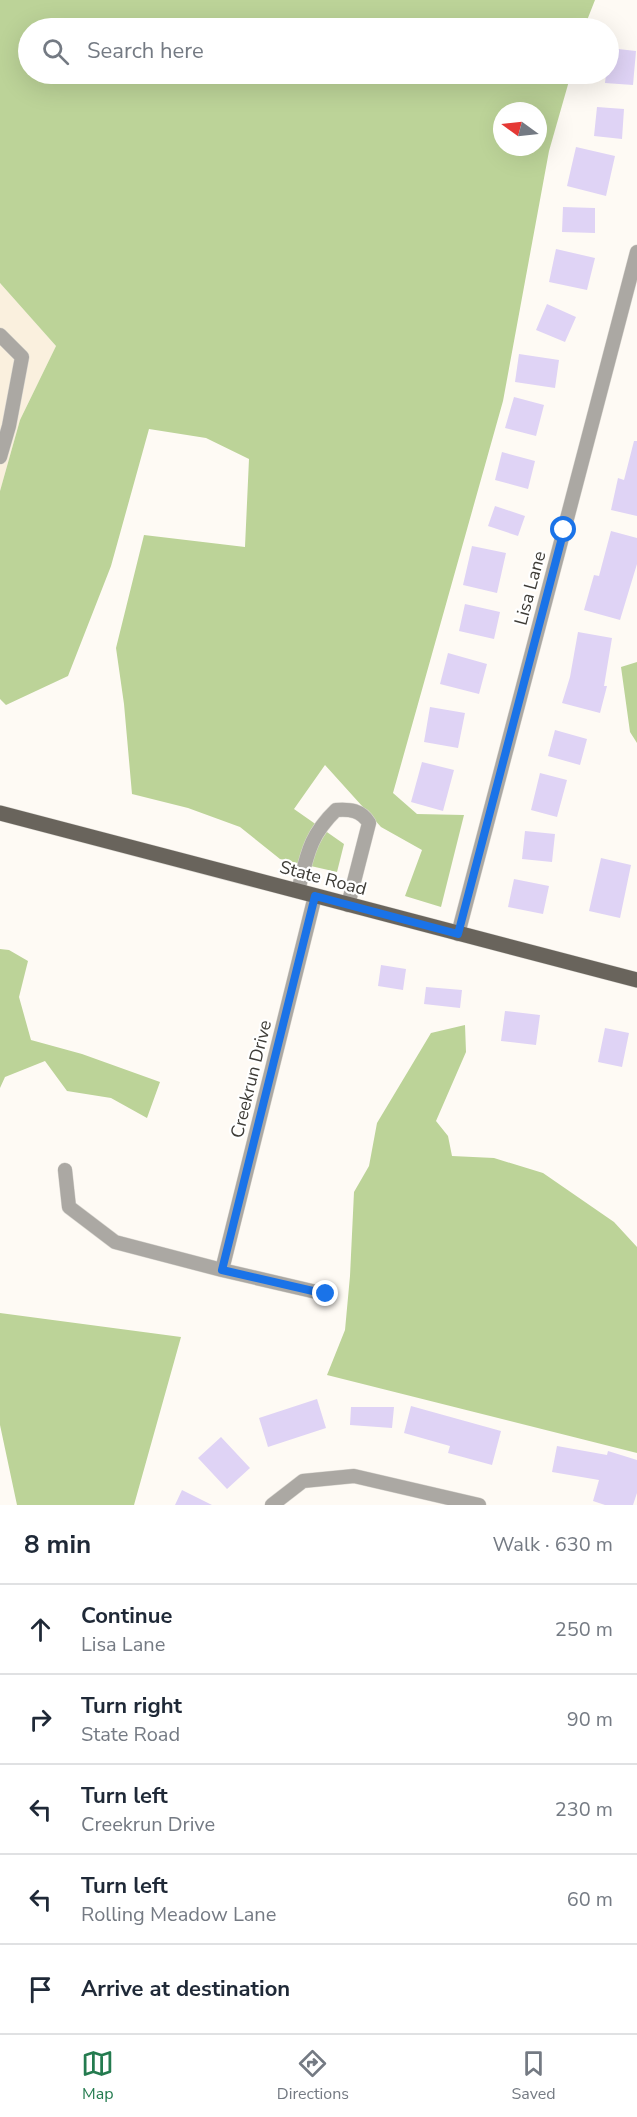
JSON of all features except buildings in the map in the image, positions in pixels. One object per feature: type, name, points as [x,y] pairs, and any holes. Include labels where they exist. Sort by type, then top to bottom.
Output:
[{"type":"main road","name":"State Road","points":[[0,813],[637,980]]},
{"type":"street","name":"Lisa Lane","points":[[458,934],[637,252]]},
{"type":"street","points":[[0,335],[22,357],[9,426],[0,457]]},
{"type":"street","points":[[298,891],[308,850],[315,834],[336,810],[347,809],[360,813],[369,824],[348,905]]},
{"type":"street","name":"Creekrun Drive","points":[[222,1270],[315,896]]},
{"type":"street","points":[[65,1170],[69,1207],[115,1242],[326,1294]]},
{"type":"street","points":[[272,1505],[303,1481],[354,1476],[457,1502],[479,1505]]},
{"type":"shaded area","points":[[0,283],[56,346],[20,420],[0,491]]},
{"type":"green space","points":[[0,0],[595,0],[588,18],[18,18],[18,84],[568,84],[549,151],[503,401],[393,793],[417,814],[464,815],[441,907],[405,896],[422,850],[381,827],[325,765],[294,809],[344,844],[337,872],[280,859],[240,827],[188,808],[132,794],[124,704],[116,648],[144,535],[245,547],[249,459],[206,438],[149,429],[111,566],[68,676],[6,705],[0,699],[0,491],[20,420],[56,346],[0,283]]},
{"type":"green space","points":[[637,662],[637,743],[630,732],[621,667]]},
{"type":"green space","points":[[0,949],[9,950],[28,961],[19,997],[31,1040],[82,1054],[160,1082],[147,1118],[111,1098],[67,1091],[45,1061],[5,1077],[0,1088]]},
{"type":"green space","points":[[465,1025],[466,1052],[436,1121],[448,1136],[452,1156],[494,1158],[543,1173],[614,1222],[637,1247],[637,1453],[327,1375],[345,1330],[354,1192],[369,1166],[377,1123],[431,1033]]},
{"type":"green space","points":[[0,1313],[181,1337],[134,1505],[17,1505],[0,1425]]},
{"type":"route","points":[[326,1294],[222,1270],[315,896],[458,934],[564,530]]}]
